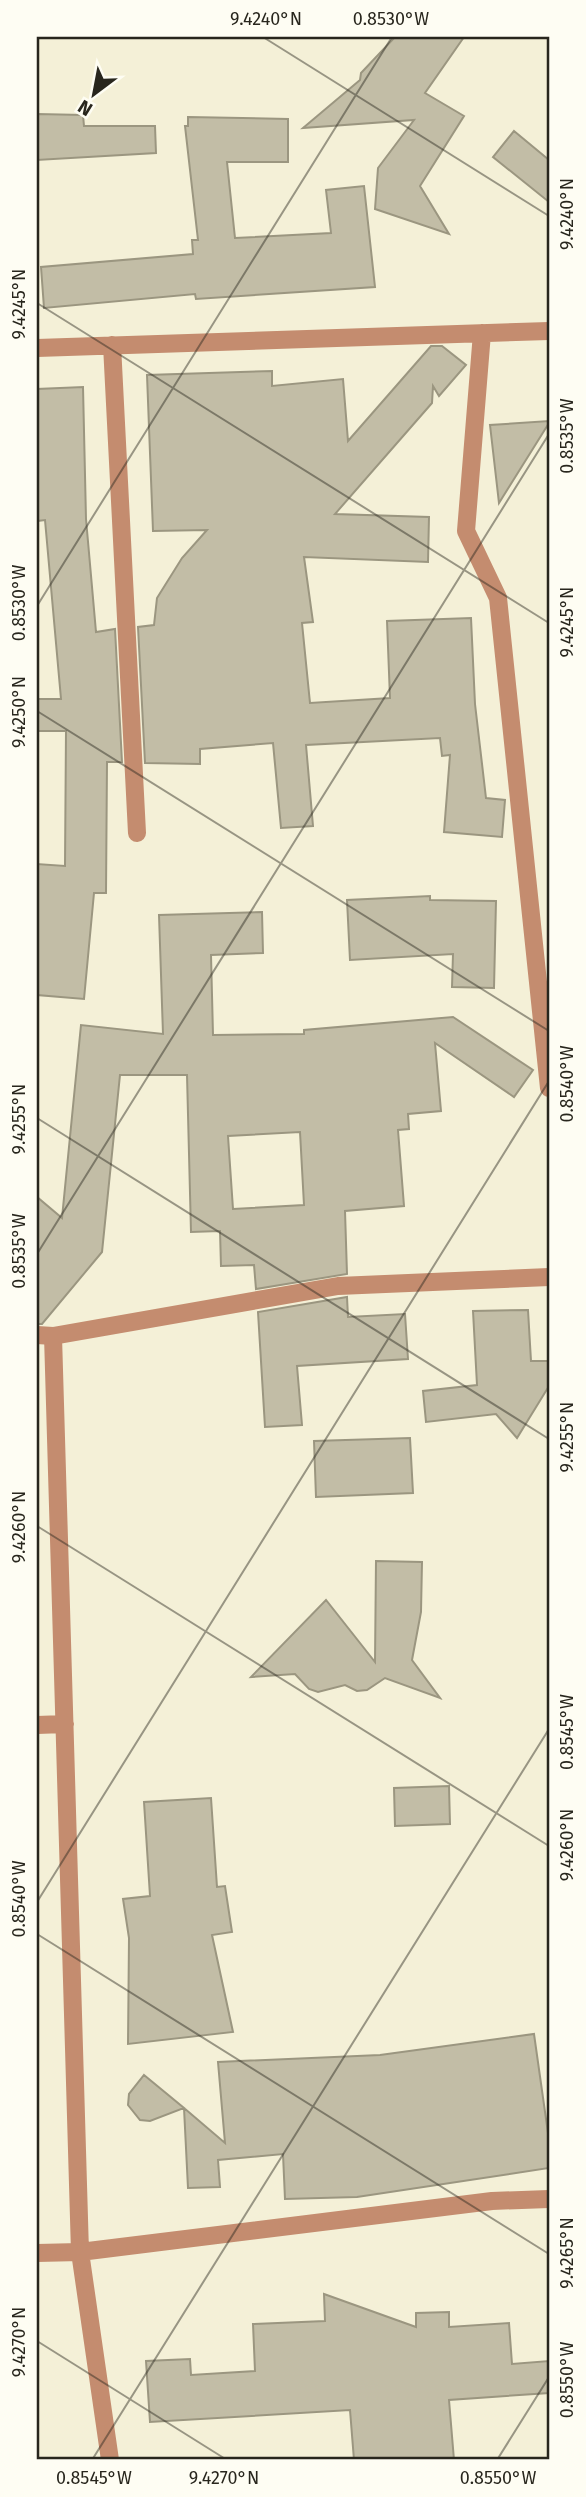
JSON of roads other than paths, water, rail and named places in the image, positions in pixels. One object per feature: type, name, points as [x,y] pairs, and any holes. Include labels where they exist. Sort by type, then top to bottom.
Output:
[{"type":"street","points":[[37,348],[549,331]]},
{"type":"street","points":[[482,334],[466,531],[498,598],[549,1087]]},
{"type":"street","points":[[112,345],[137,833]]},
{"type":"street","points":[[110,2460],[80,2252],[65,1724],[45,1336],[338,1286],[549,1277]]},
{"type":"street","points":[[37,1725],[65,1724]]},
{"type":"street","points":[[37,2253],[80,2252],[492,2201],[549,2199]]}]
